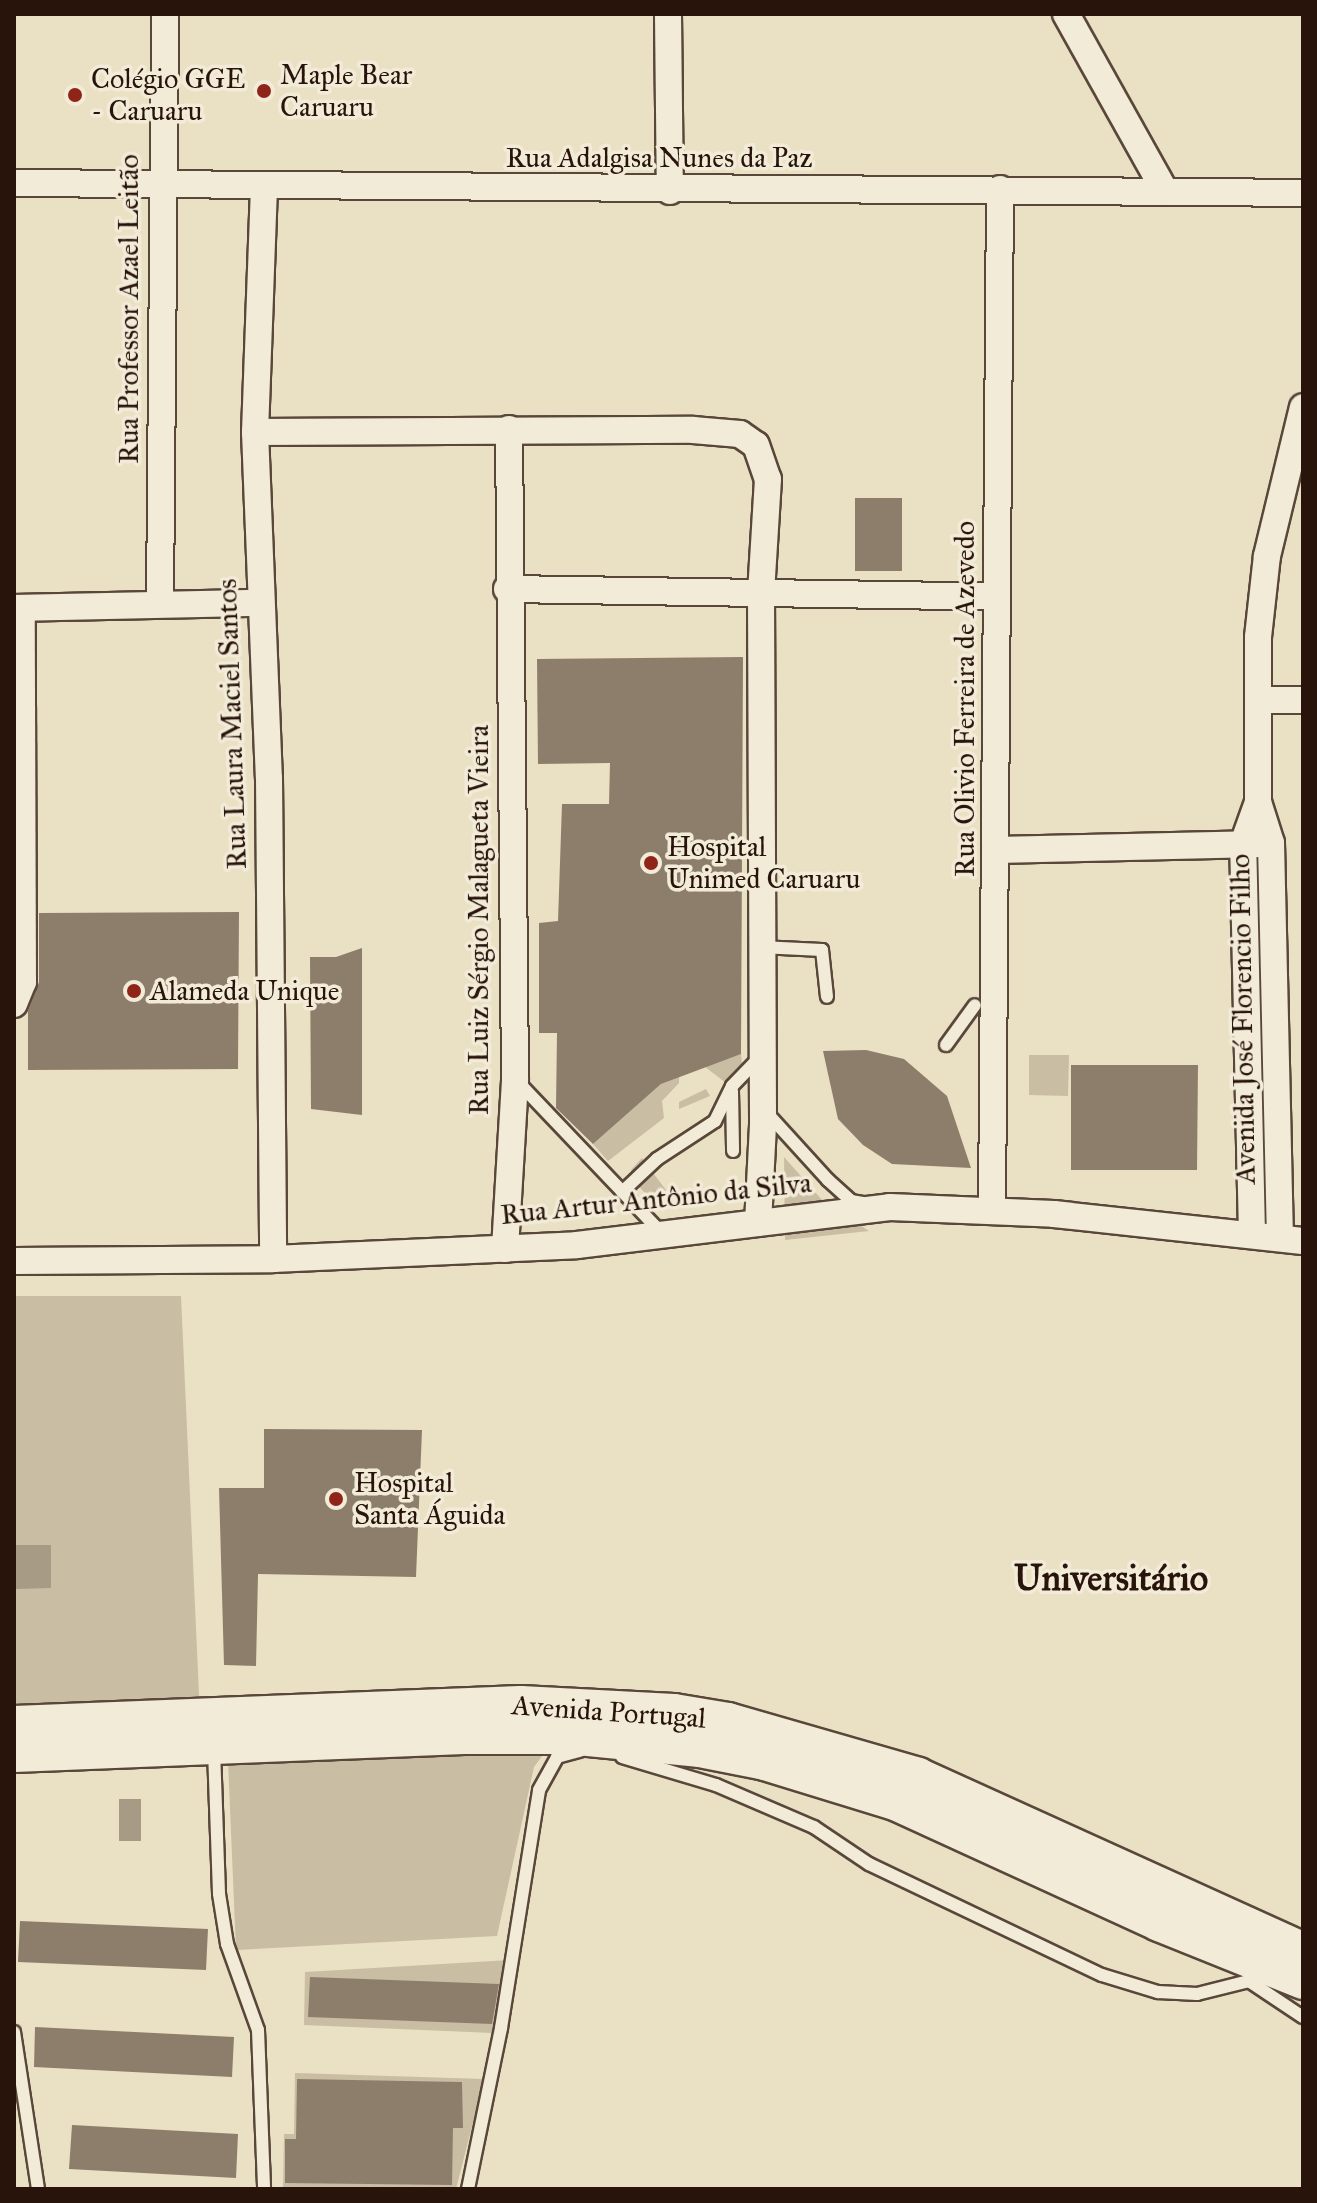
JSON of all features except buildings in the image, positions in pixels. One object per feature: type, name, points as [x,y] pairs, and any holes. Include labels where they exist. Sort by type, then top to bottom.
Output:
[{"type":"street","name":"Rua Professor Azael Leitão","points":[[160,604],[160,188],[165,14]]},
{"type":"street","points":[[668,14],[670,191]]},
{"type":"street","points":[[1066,14],[1165,191]]},
{"type":"street","name":"Rua Adalgisa Nunes da Paz","points":[[14,183],[160,188],[1000,189],[1303,193]]},
{"type":"street","name":"Rua Laura Maciel Santos","points":[[264,187],[255,432],[259,603],[269,778],[273,1259]]},
{"type":"street","name":"Rua Olivio Ferreira de Azevedo","points":[[992,1210],[998,850],[996,597],[1000,189]]},
{"type":"street","name":"Avenida José Florencio Filho","points":[[1252,1234],[1243,844],[1258,802],[1261,700],[1258,637],[1267,556],[1303,407]]},
{"type":"street","points":[[255,432],[509,429],[740,434],[756,445],[768,479],[761,593],[762,1108],[758,1223]]},
{"type":"street","name":"Rua Luiz Sérgio Malagueta Vieira","points":[[505,1249],[515,1079],[507,589],[509,429]]},
{"type":"street","points":[[507,589],[996,597]]},
{"type":"street","points":[[14,1004],[23,982],[18,845],[18,608],[259,603]]},
{"type":"street","points":[[1261,700],[1303,700]]},
{"type":"street","name":"Avenida José Florencio Filho","points":[[1258,802],[1271,843],[1292,1239]]},
{"type":"street","points":[[998,850],[1271,843]]},
{"type":"street","name":"Rua Artur Antônio da Silva","points":[[14,1261],[273,1259],[505,1249],[664,1235],[890,1207],[992,1210],[1292,1239]]},
{"type":"street","name":"Avenida Portugal","points":[[14,1724],[521,1704],[674,1712],[724,1737],[895,1802],[1253,1972],[1303,1981]]},
{"type":"street","name":"Avenida Portugal","points":[[14,1754],[553,1736],[641,1741],[724,1737],[918,1776],[1303,1951]]},
{"type":"lane","points":[[760,947],[822,950],[827,997]]},
{"type":"lane","points":[[946,1045],[975,1005]]},
{"type":"lane","points":[[622,1192],[657,1159],[715,1121],[732,1086],[760,1057]]},
{"type":"lane","points":[[515,1079],[664,1235]]},
{"type":"lane","points":[[732,1086],[733,1151]]},
{"type":"lane","points":[[762,1108],[851,1201],[890,1207]]},
{"type":"lane","points":[[214,1747],[219,1894],[227,1944],[258,2030],[264,2189]]},
{"type":"lane","points":[[468,2189],[501,2028],[539,1790],[548,1767],[568,1752],[602,1752],[661,1767],[759,1803],[814,1827],[869,1864],[1102,1975],[1158,1992],[1197,1994],[1253,1972],[1303,2017]]},
{"type":"lane","points":[[14,2032],[38,2189]]},
{"type":"shaded area","points":[[741,1054],[744,1084],[731,1087],[704,1066]]},
{"type":"shaded area","points":[[1029,1055],[1069,1055],[1068,1096],[1029,1095]]},
{"type":"shaded area","points":[[679,1076],[679,1083],[662,1101],[664,1118],[608,1161],[593,1144],[661,1084]]},
{"type":"shaded area","points":[[706,1089],[710,1096],[679,1109],[679,1102]]},
{"type":"shaded area","points":[[784,1157],[823,1201],[869,1231],[785,1240]]},
{"type":"shaded area","points":[[642,1158],[672,1198],[654,1203],[636,1183],[631,1170]]},
{"type":"shaded area","points":[[14,1296],[181,1296],[200,1717],[14,1722]]},
{"type":"shaded area","points":[[14,1545],[51,1545],[51,1588],[14,1589]]},
{"type":"shaded area","points":[[548,1748],[534,1767],[497,1936],[236,1950],[228,1761]]},
{"type":"shaded area","points":[[119,1799],[141,1799],[141,1841],[119,1841]]},
{"type":"shaded area","points":[[510,1960],[493,2033],[304,2025],[305,1972]]},
{"type":"shaded area","points":[[295,2073],[484,2079],[456,2189],[283,2188],[284,2134],[294,2134]]},
{"type":"place","name":"Maple Bear Caruaru","points":[[264,91]]},
{"type":"place","name":"Colégio GGE - Caruaru","points":[[75,95]]},
{"type":"place","name":"Hospital Unimed Caruaru","points":[[651,863]]},
{"type":"place","name":"Alameda Unique","points":[[134,991]]},
{"type":"place","name":"Hospital Santa Águida","points":[[336,1499]]},
{"type":"district","name":"Universitário","points":[[1111,1579]]}]
